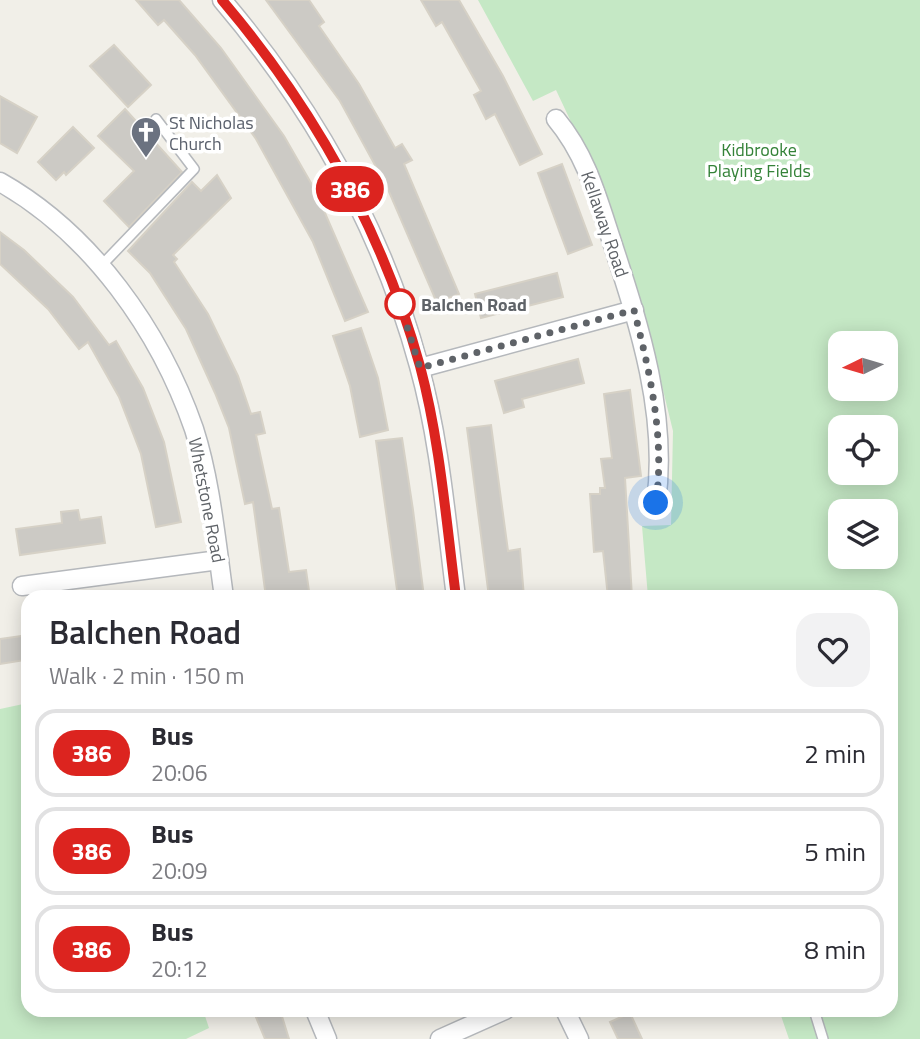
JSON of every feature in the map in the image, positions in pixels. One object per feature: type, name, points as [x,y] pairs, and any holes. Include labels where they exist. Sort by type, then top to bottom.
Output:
[{"type":"street","points":[[222,0],[292,91],[350,187],[401,306],[420,368],[434,435],[455,590]]},
{"type":"street","name":"Kellaway Road","points":[[556,119],[575,142],[593,181],[649,367],[661,469],[656,503]]},
{"type":"street","name":"Whetstone Road","points":[[0,182],[40,210],[100,267],[134,309],[158,347],[194,430],[206,478],[223,590]]},
{"type":"street","points":[[420,368],[634,310]]},
{"type":"street","points":[[22,586],[219,560]]},
{"type":"street","points":[[318,1017],[327,1039]]},
{"type":"street","points":[[440,1039],[489,1017]]},
{"type":"street","points":[[568,1017],[579,1039]]},
{"type":"lane","points":[[100,267],[194,169],[156,119]]},
{"type":"lane","points":[[816,1017],[823,1039]]},
{"type":"green space","name":"Kidbrooke Playing Fields","points":[[478,0],[920,0],[920,1039],[789,1039],[781,1017],[898,1017],[898,590],[647,590],[642,526],[671,525],[673,431],[644,312],[597,177],[556,90],[533,101]]},
{"type":"green space","points":[[21,704],[21,1017],[205,1017],[209,1028],[186,1039],[0,1039],[0,709]]},
{"type":"building","points":[[136,0],[179,0],[221,48],[284,136],[315,190],[368,312],[345,321],[313,242],[256,139],[195,55],[164,20],[158,25]]},
{"type":"building","points":[[266,0],[309,0],[324,22],[319,26],[359,84],[395,148],[402,144],[412,160],[404,164],[459,294],[437,303],[387,187],[340,101]]},
{"type":"building","points":[[421,0],[459,0],[503,76],[542,154],[520,165],[495,114],[486,119],[474,95],[481,91],[442,22],[436,26]]},
{"type":"building","points":[[114,45],[151,85],[128,107],[90,66]]},
{"type":"building","points":[[0,96],[37,117],[17,153],[0,143]]},
{"type":"building","name":"St Nicholas Church","points":[[125,109],[182,172],[129,227],[104,201],[134,171],[98,136]]},
{"type":"building","points":[[73,127],[94,148],[66,175],[64,172],[56,180],[38,162]]},
{"type":"building","points":[[562,164],[592,245],[568,254],[538,173]]},
{"type":"building","points":[[217,175],[231,198],[173,255],[177,259],[174,262],[208,314],[238,376],[251,414],[260,412],[265,433],[256,435],[272,509],[279,508],[289,572],[306,570],[309,590],[265,590],[253,502],[245,504],[229,428],[215,393],[186,329],[150,273],[128,251],[192,182],[201,191]]},
{"type":"building","points":[[0,232],[24,250],[73,297],[109,345],[116,341],[143,388],[164,442],[181,522],[156,527],[141,454],[119,397],[88,342],[79,349],[48,309],[0,264]]},
{"type":"building","points":[[557,273],[563,297],[481,318],[475,294]]},
{"type":"building","points":[[361,328],[378,378],[388,430],[360,437],[350,386],[333,336]]},
{"type":"building","points":[[578,359],[584,383],[522,399],[524,407],[504,413],[495,381]]},
{"type":"building","points":[[630,390],[641,476],[625,478],[632,590],[607,590],[603,551],[594,552],[590,494],[600,494],[600,488],[605,488],[601,459],[612,458],[604,394]]},
{"type":"building","points":[[491,425],[508,551],[520,549],[523,590],[488,590],[467,428]]},
{"type":"building","points":[[402,438],[423,590],[397,590],[376,441]]},
{"type":"building","points":[[78,510],[80,520],[101,517],[105,543],[20,555],[16,529],[62,523],[61,512]]},
{"type":"building","points":[[21,636],[21,661],[0,664],[0,639]]},
{"type":"building","points":[[256,1017],[282,1017],[289,1039],[265,1039]]},
{"type":"building","points":[[621,1017],[632,1017],[642,1039],[618,1039],[610,1022]]},
{"type":"bus line","name":"386","points":[[222,0],[261,48],[318,131],[350,187],[401,306],[420,368],[434,435],[455,590]]},
{"type":"place","name":"St Nicholas Church","points":[[146,159]]},
{"type":"place","name":"Balchen Road","points":[[400,304]]},
{"type":"route","points":[[400,304],[420,368],[634,310],[649,367],[657,422],[661,469],[656,503]]}]
